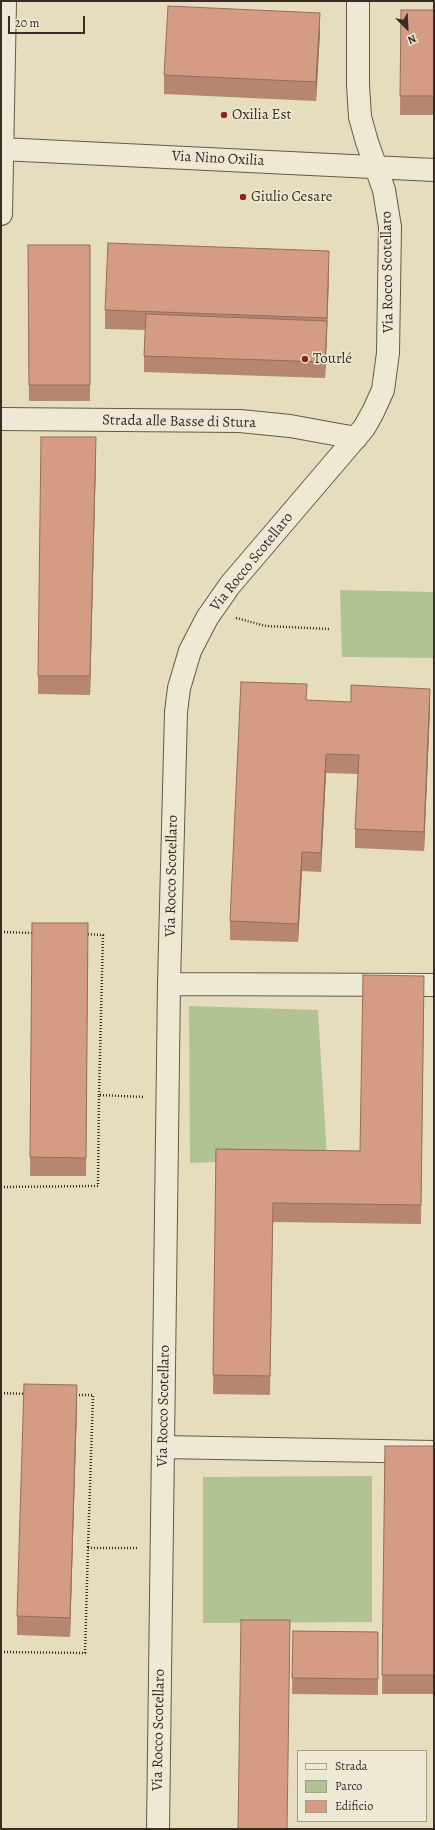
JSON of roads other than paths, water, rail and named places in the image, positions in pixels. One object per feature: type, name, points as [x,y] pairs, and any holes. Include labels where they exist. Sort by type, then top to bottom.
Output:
[{"type":"street","points":[[1,214],[1,149],[5,1]]},
{"type":"street","name":"Via Rocco Scotellaro","points":[[158,1829],[169,984],[176,712],[179,688],[190,651],[215,605],[356,438],[368,421],[379,399],[388,360],[390,227],[386,198],[367,142],[360,111],[358,85],[358,1]]},
{"type":"street","name":"Via Nino Oxilia","points":[[1,149],[434,170]]},
{"type":"street","name":"Strada alle Basse di Stura","points":[[1,419],[240,422],[290,426],[356,438]]},
{"type":"street","points":[[169,984],[434,984]]},
{"type":"street","points":[[163,1447],[434,1452]]},
{"type":"place","name":"Oxilia Est","points":[[224,115]]},
{"type":"place","name":"Giulio Cesare","points":[[243,197]]},
{"type":"place","name":"Tourlé","points":[[305,359]]}]
